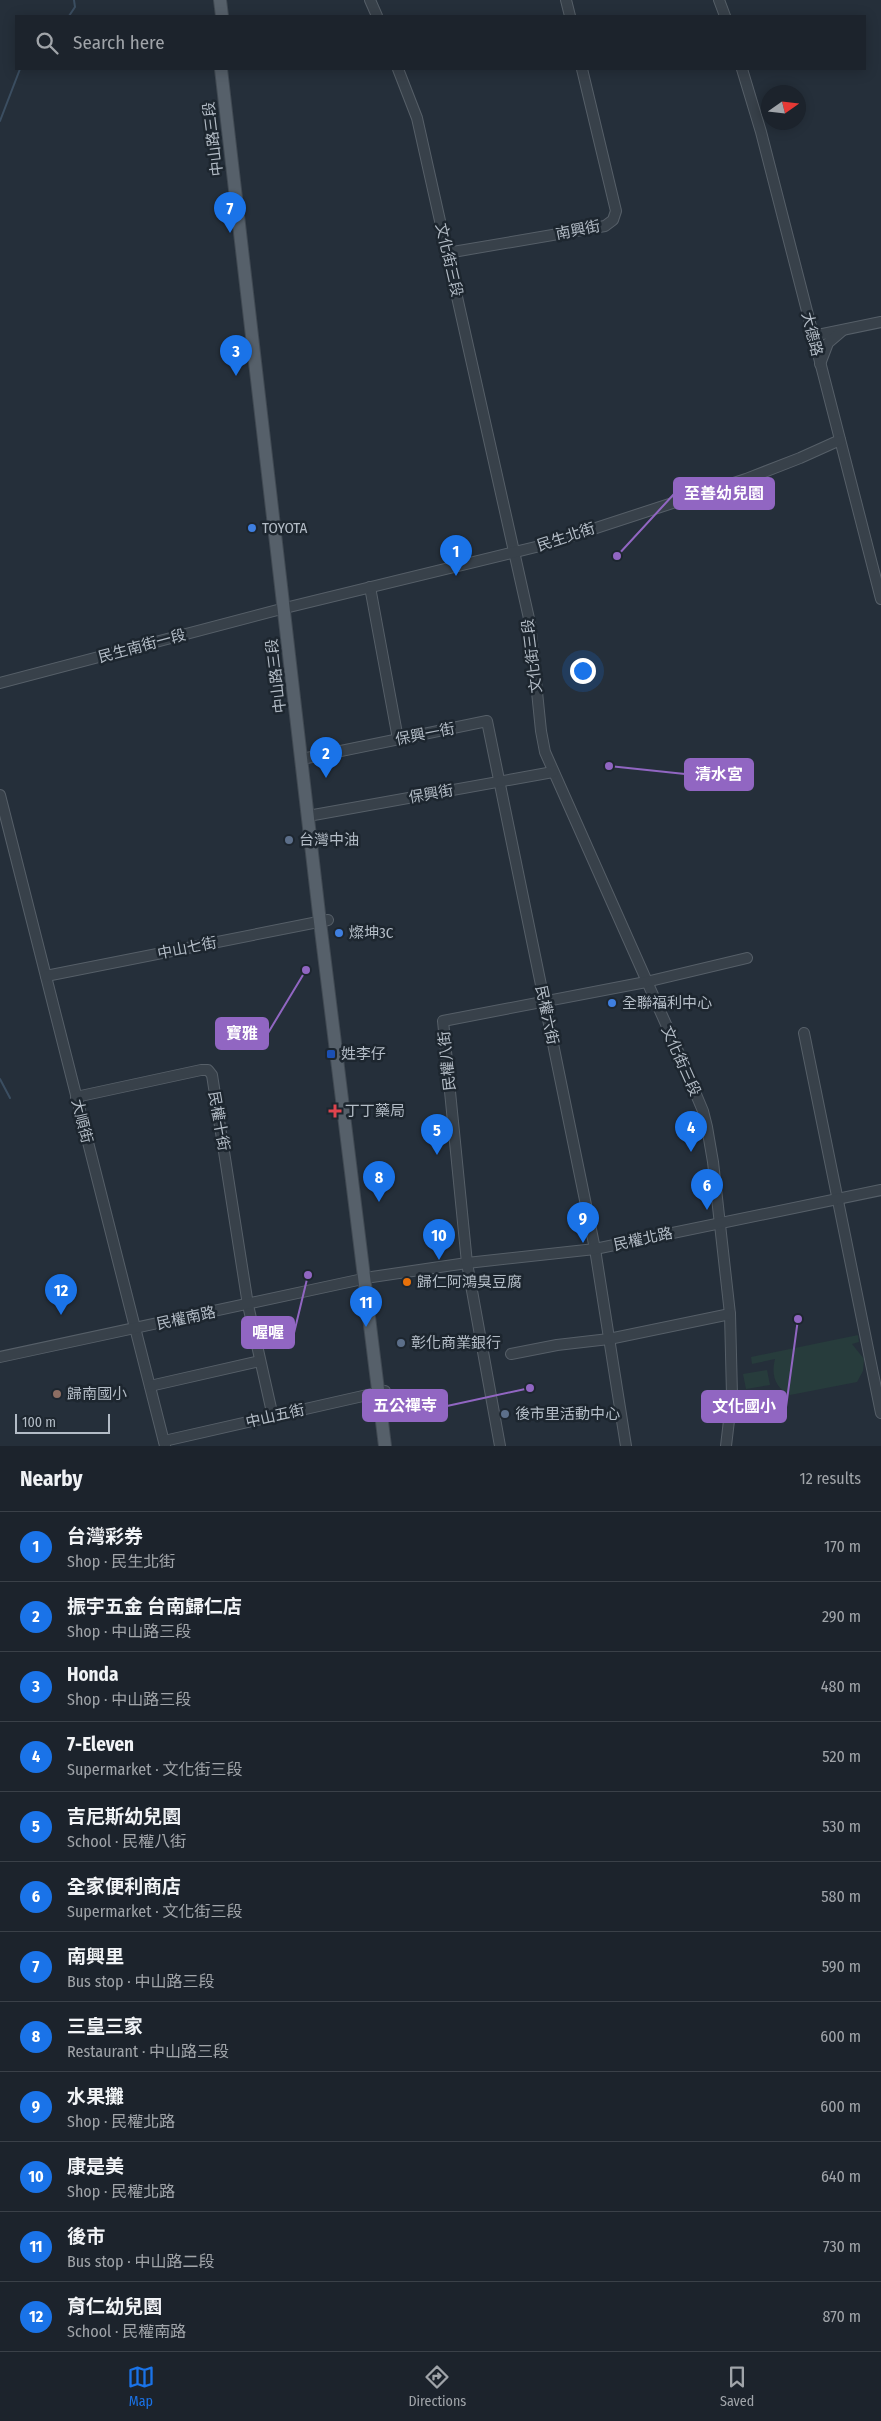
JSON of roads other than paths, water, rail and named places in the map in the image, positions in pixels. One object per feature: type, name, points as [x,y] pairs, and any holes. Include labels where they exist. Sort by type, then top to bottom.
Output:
[{"type":"main road","points":[[212,0],[214,15]]},
{"type":"main road","points":[[220,0],[222,15]]},
{"type":"main road","name":"中山路三段","points":[[221,70],[289,607]]},
{"type":"main road","name":"中山路三段","points":[[228,70],[324,921],[382,1392]]},
{"type":"main road","points":[[382,1392],[385,1446]]},
{"type":"main road","points":[[382,1392],[392,1446]]},
{"type":"street","points":[[370,0],[376,15]]},
{"type":"street","points":[[566,0],[570,15]]},
{"type":"street","points":[[719,0],[725,15]]},
{"type":"street","name":"文化街三段","points":[[398,70],[417,118],[514,553],[532,640],[542,741],[553,772],[703,1111],[713,1162],[730,1314],[732,1395],[726,1446]]},
{"type":"street","name":"南興街","points":[[447,253],[605,226],[614,220],[616,211],[582,70]]},
{"type":"street","name":"大德路","points":[[742,70],[761,132],[881,599]]},
{"type":"street","points":[[813,336],[881,322]]},
{"type":"street","points":[[820,365],[828,343],[847,328]]},
{"type":"street","name":"民生北街","points":[[289,607],[514,553],[746,479],[840,440]]},
{"type":"street","points":[[370,587],[398,739]]},
{"type":"street","name":"民生南街一段","points":[[0,683],[289,607]]},
{"type":"street","name":"保興一街","points":[[306,758],[487,721],[499,782]]},
{"type":"street","name":"保興街","points":[[313,815],[553,772]]},
{"type":"street","name":"民權六街","points":[[499,782],[595,1249],[626,1446]]},
{"type":"street","name":"大順街","points":[[0,795],[164,1444]]},
{"type":"street","name":"中山七街","points":[[46,976],[324,921]]},
{"type":"street","points":[[544,1001],[646,982],[747,958]]},
{"type":"street","name":"民權八街","points":[[467,1263],[443,1021],[544,1001]]},
{"type":"street","points":[[804,1032],[881,1414]]},
{"type":"street","name":"民權十街","points":[[76,1097],[208,1070],[212,1075],[220,1121],[248,1305]]},
{"type":"street","name":"民權北路","points":[[368,1278],[467,1263],[595,1249],[881,1190]]},
{"type":"street","points":[[467,1263],[500,1446]]},
{"type":"street","name":"民權南路","points":[[0,1357],[368,1278]]},
{"type":"street","points":[[248,1305],[272,1417]]},
{"type":"street","points":[[511,1354],[557,1344],[609,1339],[730,1314]]},
{"type":"street","points":[[150,1386],[260,1361]]},
{"type":"street","name":"中山五街","points":[[164,1444],[382,1392]]},
{"type":"waterway","points":[[70,15],[75,7],[74,0]]},
{"type":"waterway","points":[[0,121],[20,70]]},
{"type":"waterway","points":[[0,1079],[10,1098]]},
{"type":"place","name":"南興里","points":[[230,233]]},
{"type":"place","name":"Honda","points":[[236,376]]},
{"type":"place","name":"TOYOTA","points":[[252,528]]},
{"type":"place","name":"至善幼兒園","points":[[617,556]]},
{"type":"place","name":"台灣彩券","points":[[456,576]]},
{"type":"place","name":"清水宮","points":[[609,766]]},
{"type":"place","name":"振宇五金 台南歸仁店","points":[[326,778]]},
{"type":"place","name":"台灣中油","points":[[289,840]]},
{"type":"place","name":"燦坤3C","points":[[339,933]]},
{"type":"place","name":"寶雅","points":[[306,970]]},
{"type":"place","name":"全聯福利中心","points":[[612,1003]]},
{"type":"place","name":"姓李仔","points":[[331,1054]]},
{"type":"place","name":"丁丁藥局","points":[[335,1111]]},
{"type":"place","name":"7-Eleven","points":[[691,1152]]},
{"type":"place","name":"吉尼斯幼兒園","points":[[437,1155]]},
{"type":"place","name":"三皇三家","points":[[379,1202]]},
{"type":"place","name":"全家便利商店","points":[[707,1210]]},
{"type":"place","name":"水果攤","points":[[583,1243]]},
{"type":"place","name":"康是美","points":[[439,1260]]},
{"type":"place","name":"喔喔","points":[[308,1275]]},
{"type":"place","name":"歸仁阿鴻臭豆腐","points":[[407,1282]]},
{"type":"place","name":"育仁幼兒園","points":[[61,1315]]},
{"type":"place","name":"文化國小","points":[[798,1319]]},
{"type":"place","name":"後市","points":[[366,1327]]},
{"type":"place","name":"彰化商業銀行","points":[[401,1343]]},
{"type":"place","name":"五公禪寺","points":[[530,1388]]},
{"type":"place","name":"歸南國小","points":[[57,1394]]},
{"type":"place","name":"後市里活動中心","points":[[505,1414]]}]
